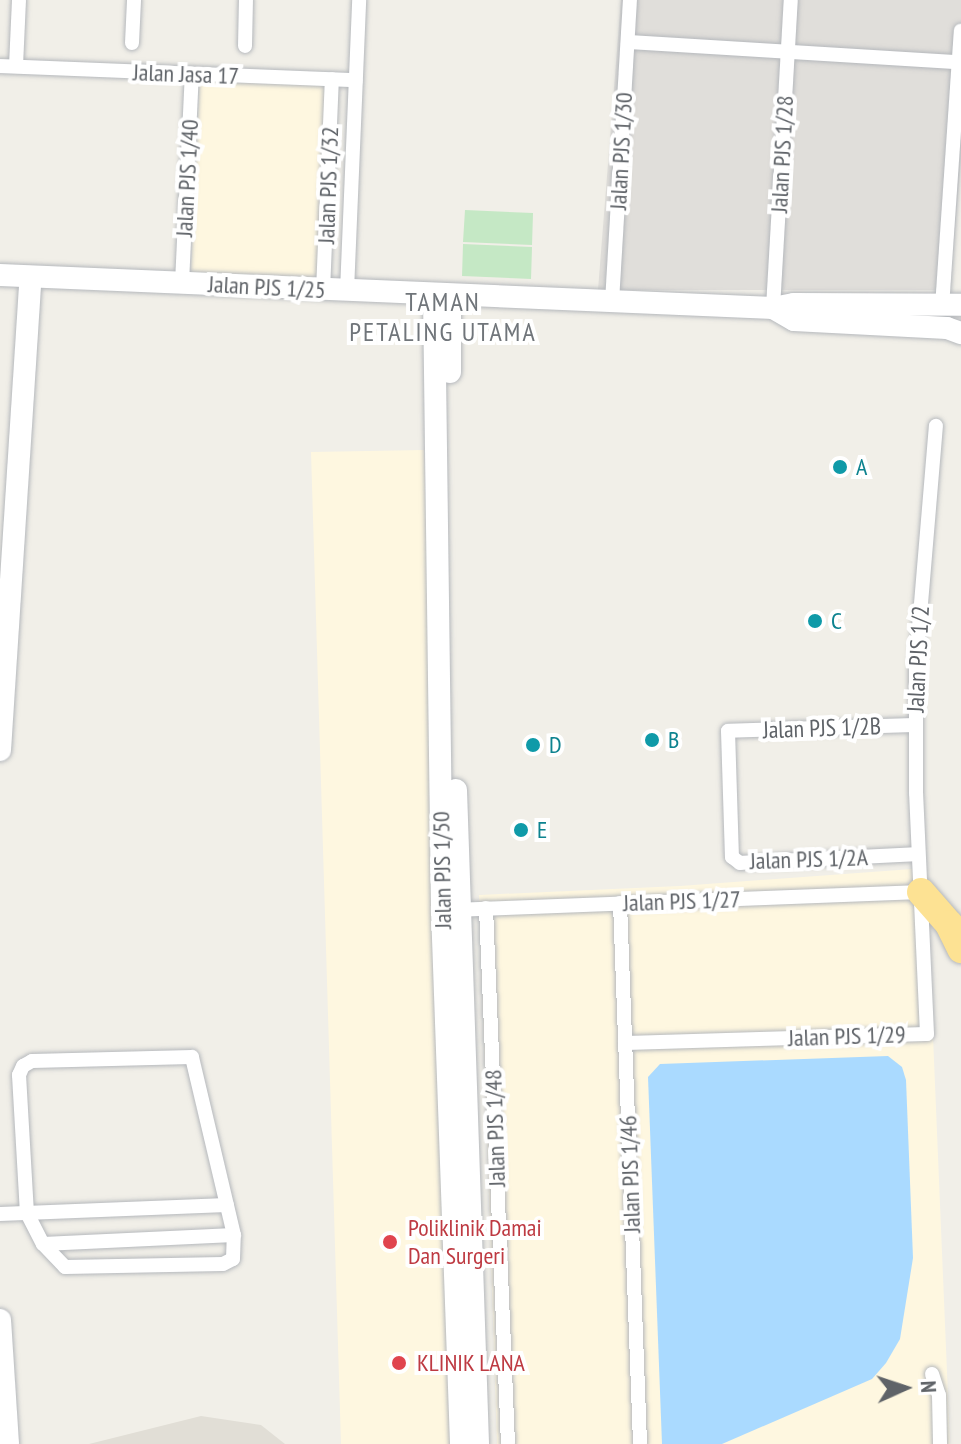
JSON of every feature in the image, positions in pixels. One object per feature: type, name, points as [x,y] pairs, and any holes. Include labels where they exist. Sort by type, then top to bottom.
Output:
[{"type":"highway","points":[[921,892],[949,924],[961,949]]},
{"type":"street","points":[[16,66],[19,0]]},
{"type":"street","points":[[132,43],[134,0]]},
{"type":"street","points":[[245,46],[246,0]]},
{"type":"street","name":"Jalan PJS 1/32","points":[[347,291],[359,0]]},
{"type":"street","name":"Jalan PJS 1/30","points":[[612,302],[630,0]]},
{"type":"street","name":"Jalan PJS 1/28","points":[[773,308],[791,0]]},
{"type":"street","points":[[951,306],[961,31]]},
{"type":"street","points":[[628,42],[959,62]]},
{"type":"street","name":"Jalan Jasa 17","points":[[0,66],[356,80]]},
{"type":"street","name":"Jalan PJS 1/40","points":[[182,283],[192,74]]},
{"type":"street","name":"Jalan PJS 1/32","points":[[323,291],[332,79]]},
{"type":"street","points":[[0,534],[16,276]]},
{"type":"street","points":[[0,750],[16,276]]},
{"type":"street","name":"Jalan PJS 1/25","points":[[16,276],[442,297],[773,308],[794,304],[951,306]]},
{"type":"street","name":"Jalan PJS 1/50","points":[[442,297],[450,910],[462,1226],[478,1444]]},
{"type":"street","name":"Jalan PJS 1/25","points":[[773,308],[794,320],[947,328],[961,333]]},
{"type":"street","name":"Jalan PJS 1/2","points":[[921,892],[915,725],[916,647],[936,426]]},
{"type":"street","name":"Jalan PJS 1/2B","points":[[728,731],[915,725]]},
{"type":"street","name":"Jalan PJS 1/2A","points":[[728,731],[732,857],[740,863],[918,854]]},
{"type":"street","name":"Jalan PJS 1/27","points":[[450,910],[921,892]]},
{"type":"street","name":"Jalan PJS 1/29","points":[[625,1043],[927,1034],[921,892]]},
{"type":"street","name":"Jalan PJS 1/46","points":[[620,903],[640,1444]]},
{"type":"street","name":"Jalan PJS 1/48","points":[[486,908],[508,1444]]},
{"type":"street","points":[[187,1055],[195,1061],[227,1205],[234,1235],[233,1259],[223,1264],[74,1270],[65,1267],[43,1244],[27,1213],[19,1075],[23,1066],[32,1061],[187,1055]]},
{"type":"street","points":[[0,1214],[227,1205]]},
{"type":"street","points":[[462,1226],[499,1224]]},
{"type":"street","name":"Jalan PJS 1/50","points":[[461,1444],[462,1226]]},
{"type":"street","points":[[43,1244],[234,1235]]},
{"type":"street","points":[[0,1320],[8,1444]]},
{"type":"street","points":[[932,1374],[939,1395],[940,1444]]},
{"type":"shaded area","points":[[621,0],[961,0],[961,158],[950,290],[598,290]]},
{"type":"shaded area","points":[[200,79],[326,85],[319,282],[191,275]]},
{"type":"shaded area","points":[[424,450],[456,1444],[341,1444],[311,452]]},
{"type":"shaded area","points":[[926,868],[950,1444],[497,1444],[479,895],[680,886]]},
{"type":"shaded area","points":[[201,1416],[261,1425],[285,1444],[89,1444]]},
{"type":"green space","points":[[465,210],[533,213],[532,245],[463,242]]},
{"type":"green space","points":[[463,244],[532,247],[531,279],[462,276]]},
{"type":"water","points":[[888,1056],[902,1067],[906,1080],[913,1258],[900,1339],[872,1379],[722,1444],[662,1444],[648,1077],[660,1064]]},
{"type":"place","name":"A","points":[[840,467]]},
{"type":"place","name":"C","points":[[815,621]]},
{"type":"place","name":"B","points":[[652,740]]},
{"type":"place","name":"D","points":[[533,745]]},
{"type":"place","name":"E","points":[[521,830]]},
{"type":"place","name":"Poliklinik Damai Dan Surgeri","points":[[390,1242]]},
{"type":"place","name":"KLINIK LANA","points":[[399,1363]]},
{"type":"district","name":"TAMAN PETALING UTAMA","points":[[443,317]]}]
